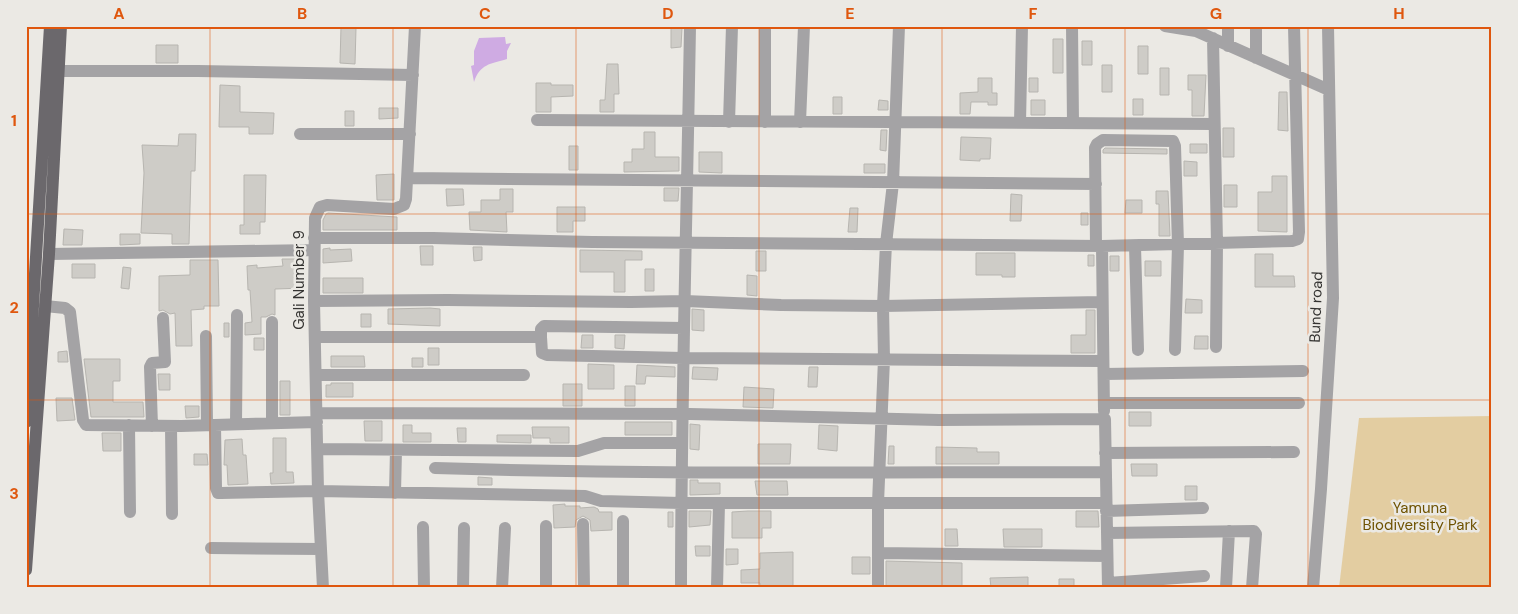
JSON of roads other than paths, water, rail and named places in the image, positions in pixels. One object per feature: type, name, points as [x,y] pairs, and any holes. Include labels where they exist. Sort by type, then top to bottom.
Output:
[{"type":"main road","points":[[26,570],[34,318],[50,26]]},
{"type":"main road","points":[[26,422],[34,318],[45,306],[61,26]]},
{"type":"street","name":"Gali Number 9","points":[[323,588],[318,490],[314,301],[315,218],[320,207],[327,205],[399,208],[404,205],[408,178],[415,26]]},
{"type":"street","points":[[681,588],[681,414],[690,26]]},
{"type":"street","points":[[729,122],[732,26]]},
{"type":"street","points":[[765,26],[765,122]]},
{"type":"street","points":[[800,122],[804,26]]},
{"type":"street","points":[[878,588],[878,503],[884,359],[883,306],[886,244],[893,183],[899,26]]},
{"type":"street","points":[[1020,124],[1022,26]]},
{"type":"street","points":[[1072,26],[1073,123]]},
{"type":"street","points":[[1165,26],[1196,29],[1228,46],[1329,90]]},
{"type":"street","points":[[1228,26],[1228,46]]},
{"type":"street","points":[[1256,26],[1256,58]]},
{"type":"street","points":[[49,254],[433,238],[592,242],[1099,246],[1178,246],[1292,241],[1298,239],[1294,26]]},
{"type":"street","name":"Bund road","points":[[1313,588],[1333,298],[1328,26]]},
{"type":"street","points":[[1213,38],[1217,244],[1216,347]]},
{"type":"street","points":[[57,71],[198,71],[413,76]]},
{"type":"street","points":[[537,120],[1214,124]]},
{"type":"street","points":[[300,134],[410,134]]},
{"type":"street","points":[[1175,350],[1178,246],[1175,146],[1172,141],[1100,142],[1095,148],[1102,302],[1108,585],[1204,576]]},
{"type":"street","points":[[408,178],[1096,184]]},
{"type":"street","points":[[1135,246],[1138,350]]},
{"type":"street","points":[[314,301],[685,301],[781,305],[883,306],[1102,302]]},
{"type":"street","points":[[45,306],[65,308],[70,312],[84,423],[90,425],[171,426],[272,423],[317,417],[681,414],[949,420],[1105,419]]},
{"type":"street","points":[[236,424],[238,315]]},
{"type":"street","points":[[152,426],[150,366],[152,363],[165,362],[163,318]]},
{"type":"street","points":[[272,322],[272,423]]},
{"type":"street","points":[[684,328],[544,326],[541,329],[542,353],[547,355],[683,358],[1103,361]]},
{"type":"street","points":[[206,336],[211,425],[218,493],[318,490],[584,496],[601,501],[681,503],[878,503],[1203,508]]},
{"type":"street","points":[[315,337],[541,338]]},
{"type":"street","points":[[1104,374],[1303,371]]},
{"type":"street","points":[[316,374],[524,375]]},
{"type":"street","points":[[1104,403],[1299,403]]},
{"type":"street","points":[[129,426],[130,512]]},
{"type":"street","points":[[171,426],[172,514]]},
{"type":"street","points":[[318,449],[578,451],[604,443],[681,443]]},
{"type":"street","points":[[396,450],[396,493]]},
{"type":"street","points":[[1106,454],[1294,452]]},
{"type":"street","points":[[435,468],[681,472],[1106,472]]},
{"type":"street","points":[[716,588],[719,503]]},
{"type":"street","points":[[623,521],[623,588]]},
{"type":"street","points":[[583,524],[584,588]]},
{"type":"street","points":[[546,526],[546,588]]},
{"type":"street","points":[[423,527],[424,588]]},
{"type":"street","points":[[463,588],[464,528]]},
{"type":"street","points":[[502,588],[505,528]]},
{"type":"street","points":[[1226,588],[1229,531]]},
{"type":"street","points":[[1107,533],[1252,531],[1255,533],[1252,588]]},
{"type":"street","points":[[211,548],[321,549]]},
{"type":"street","points":[[878,553],[1107,556]]},
{"type":"park label","name":"Yamuna Biodiversity Park","points":[[1420,516]]}]
